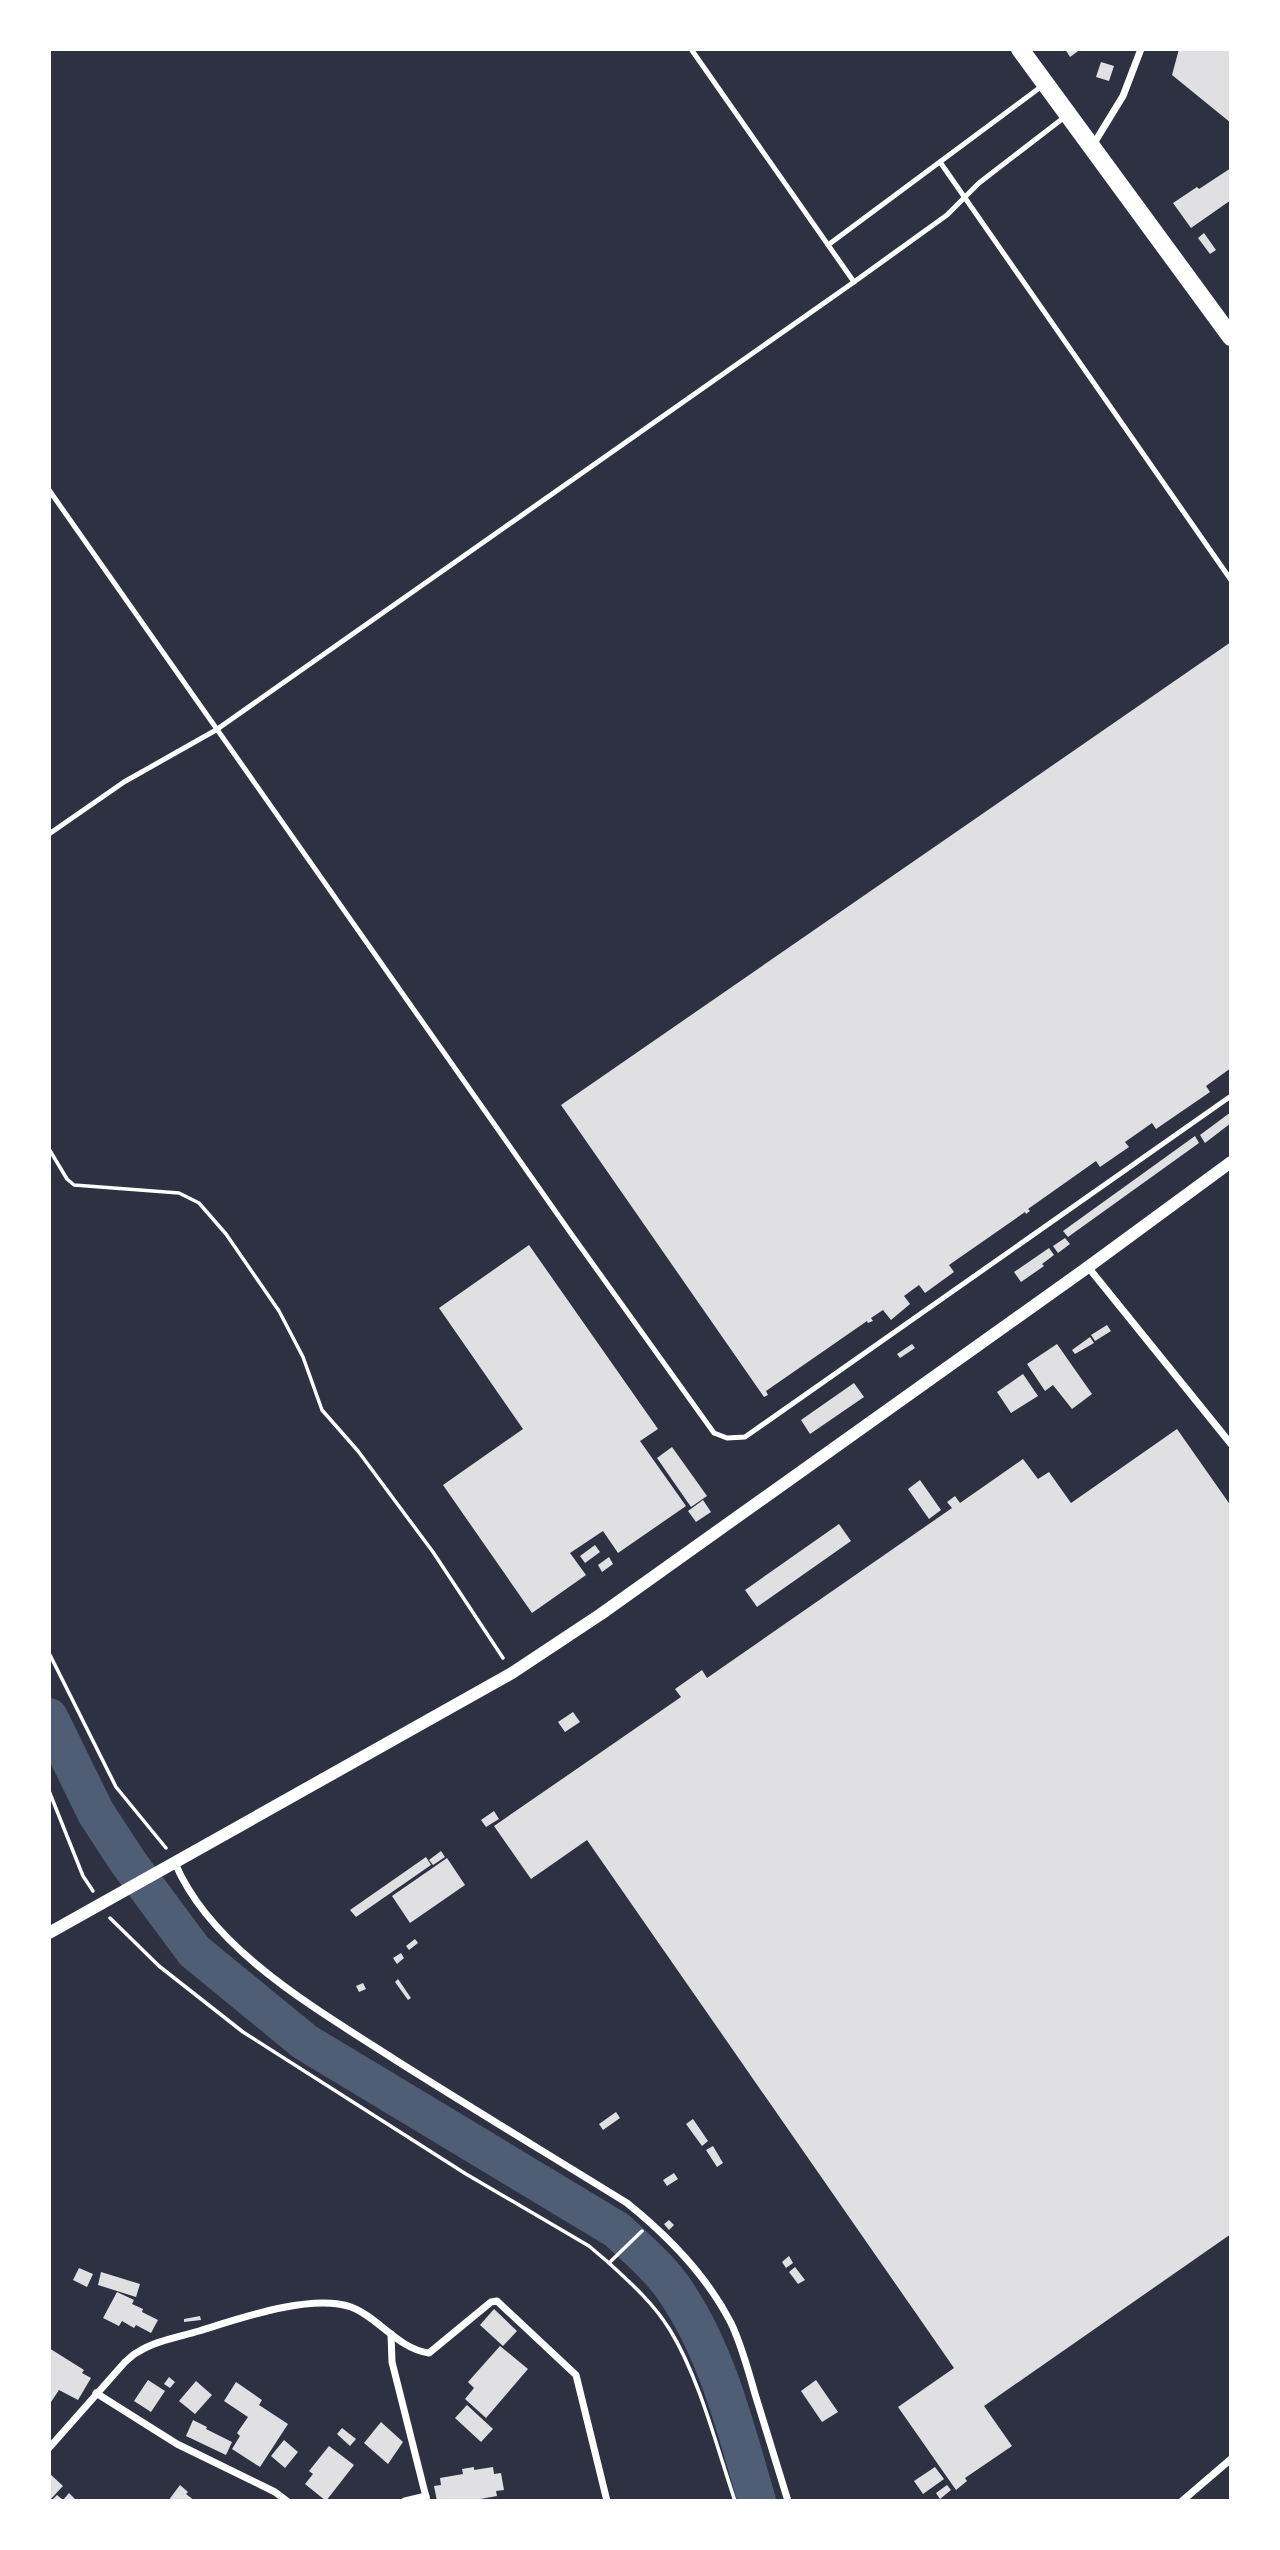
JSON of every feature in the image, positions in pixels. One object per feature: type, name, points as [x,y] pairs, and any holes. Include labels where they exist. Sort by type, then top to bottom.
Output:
[{"type":"main road","points":[[1020,49],[1231,337]]},
{"type":"street","points":[[1091,146],[1123,96],[1141,49]]},
{"type":"street","points":[[49,1933],[512,1673],[601,1614],[1231,1162]]},
{"type":"street","points":[[1088,1267],[1231,1444]]},
{"type":"street","points":[[175,1863],[183,1882],[217,1927],[276,1981],[330,2019],[627,2203],[682,2253],[720,2304],[731,2324],[742,2350],[788,2501]]},
{"type":"street","points":[[49,2448],[96,2393],[138,2351],[268,2311],[306,2305],[353,2308],[419,2351],[429,2353],[491,2302],[500,2303],[576,2375],[607,2501]]},
{"type":"street","points":[[391,2334],[392,2362],[426,2498],[405,2501]]},
{"type":"street","points":[[96,2393],[177,2444],[275,2492],[286,2501]]},
{"type":"street","points":[[1182,2501],[1231,2459]]},
{"type":"lane","points":[[691,49],[854,282]]},
{"type":"lane","points":[[828,245],[1045,83]]},
{"type":"lane","points":[[49,834],[124,782],[216,730],[854,282],[947,215],[979,183],[1068,114]]},
{"type":"lane","points":[[940,162],[1231,580]]},
{"type":"lane","points":[[49,490],[715,1433],[727,1438],[744,1437],[1231,1096]]},
{"type":"path","points":[[49,1149],[66,1179],[74,1185],[178,1193],[199,1203],[217,1223],[279,1311],[303,1357],[322,1410],[358,1451],[433,1552],[512,1673]]},
{"type":"path","points":[[49,1653],[116,1787],[166,1847],[175,1863]]},
{"type":"path","points":[[49,1791],[83,1876],[101,1905],[121,1930],[159,1966],[243,2032],[466,2174],[589,2246],[611,2261],[648,2299],[680,2349],[735,2501]]},
{"type":"path","points":[[611,2261],[645,2228]]},
{"type":"building","points":[[1065,49],[1081,49],[1070,57]]},
{"type":"building","points":[[1179,49],[1231,49],[1231,123],[1172,75]]},
{"type":"building","points":[[1101,62],[1114,66],[1109,81],[1096,77]]},
{"type":"building","points":[[1231,168],[1231,200],[1191,228],[1173,203]]},
{"type":"building","points":[[1204,233],[1216,250],[1210,254],[1198,238]]},
{"type":"building","points":[[1231,642],[1231,1068],[1206,1086],[1210,1092],[1156,1129],[1152,1123],[1125,1142],[1129,1147],[1100,1167],[1096,1161],[1028,1209],[1030,1211],[1026,1214],[1025,1212],[949,1265],[954,1272],[925,1293],[919,1285],[904,1296],[910,1304],[891,1320],[883,1310],[871,1318],[873,1321],[867,1321],[766,1391],[768,1395],[764,1397],[561,1105]]},
{"type":"building","points":[[1231,1112],[1231,1123],[1205,1143],[1200,1135]]},
{"type":"building","points":[[1195,1136],[1199,1143],[1068,1237],[1063,1231]]},
{"type":"building","points":[[1065,1238],[1070,1244],[1058,1253],[1053,1246]]},
{"type":"building","points":[[529,1245],[658,1429],[640,1441],[686,1506],[618,1553],[603,1531],[570,1553],[586,1575],[532,1613],[443,1485],[523,1429],[439,1308]]},
{"type":"building","points":[[1049,1248],[1054,1255],[1042,1264],[1044,1266],[1021,1282],[1014,1272]]},
{"type":"building","points":[[1107,1325],[1111,1331],[1095,1341],[1091,1335]]},
{"type":"building","points":[[1090,1337],[1094,1343],[1075,1354],[1072,1350]]},
{"type":"building","points":[[912,1344],[915,1348],[900,1358],[897,1354]]},
{"type":"building","points":[[1057,1344],[1092,1394],[1072,1409],[1053,1385],[1045,1391],[1027,1364]]},
{"type":"building","points":[[1023,1374],[1038,1396],[1011,1413],[997,1392]]},
{"type":"building","points":[[854,1383],[864,1397],[810,1434],[801,1420]]},
{"type":"building","points":[[1177,1429],[1231,1506],[1231,2234],[984,2406],[1012,2446],[965,2478],[967,2481],[956,2490],[898,2407],[954,2368],[587,1840],[531,1879],[494,1826],[681,1697],[675,1689],[702,1670],[707,1678],[952,1508],[947,1502],[955,1496],[960,1503],[1023,1459],[1038,1479],[1049,1472],[1071,1503]]},
{"type":"building","points":[[672,1447],[707,1496],[691,1507],[657,1458]]},
{"type":"building","points":[[920,1480],[941,1510],[929,1519],[908,1489]]},
{"type":"building","points":[[703,1500],[711,1512],[696,1522],[688,1511]]},
{"type":"building","points":[[839,1524],[851,1541],[757,1607],[745,1590]]},
{"type":"building","points":[[595,1545],[600,1552],[585,1563],[580,1556]]},
{"type":"building","points":[[609,1557],[613,1564],[602,1572],[598,1565]]},
{"type":"building","points":[[573,1712],[580,1722],[565,1732],[558,1722]]},
{"type":"building","points":[[494,1811],[499,1819],[486,1827],[481,1820]]},
{"type":"building","points":[[441,1851],[445,1857],[433,1865],[429,1860]]},
{"type":"building","points":[[426,1857],[431,1865],[356,1917],[350,1910]]},
{"type":"building","points":[[447,1858],[465,1885],[410,1923],[392,1896]]},
{"type":"building","points":[[415,1939],[418,1943],[409,1950],[406,1946]]},
{"type":"building","points":[[401,1953],[404,1958],[397,1964],[393,1958]]},
{"type":"building","points":[[398,1979],[411,1998],[408,2000],[395,1982]]},
{"type":"building","points":[[363,1983],[366,1989],[359,1992],[356,1986]]},
{"type":"building","points":[[616,2112],[620,2118],[603,2130],[599,2124]]},
{"type":"building","points":[[693,2119],[708,2141],[702,2146],[686,2124]]},
{"type":"building","points":[[713,2146],[723,2163],[717,2167],[706,2150]]},
{"type":"building","points":[[674,2173],[678,2179],[667,2186],[663,2180]]},
{"type":"building","points":[[669,2220],[674,2225],[669,2230],[664,2224]]},
{"type":"building","points":[[789,2256],[793,2263],[786,2268],[782,2262]]},
{"type":"building","points":[[795,2267],[805,2280],[798,2284],[789,2272]]},
{"type":"building","points":[[79,2268],[93,2274],[87,2287],[73,2280]]},
{"type":"building","points":[[101,2272],[140,2284],[136,2297],[98,2285]]},
{"type":"building","points":[[117,2292],[134,2300],[132,2304],[158,2320],[151,2333],[136,2325],[134,2328],[122,2321],[119,2326],[103,2318]]},
{"type":"building","points":[[494,2309],[517,2331],[503,2346],[480,2325]]},
{"type":"building","points":[[200,2316],[201,2320],[184,2322],[184,2319]]},
{"type":"building","points":[[500,2346],[528,2369],[486,2418],[465,2399],[474,2388],[468,2382]]},
{"type":"building","points":[[49,2348],[84,2370],[82,2373],[91,2378],[78,2400],[59,2390],[51,2402],[49,2400]]},
{"type":"building","points":[[169,2377],[175,2382],[170,2388],[164,2384]]},
{"type":"building","points":[[148,2380],[165,2391],[151,2412],[134,2401]]},
{"type":"building","points":[[816,2380],[838,2412],[822,2422],[801,2391]]},
{"type":"building","points":[[196,2381],[212,2395],[195,2414],[179,2401]]},
{"type":"building","points":[[236,2382],[262,2400],[259,2405],[288,2424],[260,2467],[232,2449],[240,2436],[237,2433],[248,2417],[224,2401]]},
{"type":"building","points":[[467,2405],[493,2429],[481,2442],[455,2418]]},
{"type":"building","points":[[193,2420],[232,2442],[226,2455],[186,2436]]},
{"type":"building","points":[[381,2422],[403,2442],[388,2464],[364,2443]]},
{"type":"building","points":[[342,2428],[356,2439],[350,2446],[337,2434]]},
{"type":"building","points":[[284,2440],[298,2452],[285,2468],[271,2456]]},
{"type":"building","points":[[329,2446],[354,2465],[326,2501],[305,2484],[313,2474],[309,2471]]},
{"type":"building","points":[[474,2467],[474,2470],[493,2467],[494,2474],[501,2473],[504,2490],[496,2491],[497,2496],[469,2501],[437,2501],[434,2486],[441,2485],[440,2478],[463,2474],[462,2469]]},
{"type":"building","points":[[935,2467],[944,2479],[923,2494],[914,2481]]},
{"type":"building","points":[[49,2473],[63,2486],[49,2501]]},
{"type":"building","points":[[180,2485],[188,2492],[186,2494],[195,2501],[168,2501]]},
{"type":"building","points":[[947,2485],[951,2490],[940,2499],[936,2493]]},
{"type":"building","points":[[69,2493],[77,2501],[51,2501],[57,2495],[63,2500]]},
{"type":"waterway","points":[[49,1717],[96,1813],[128,1862],[194,1951],[305,2042],[617,2230],[663,2275],[691,2316],[715,2367],[757,2501]]}]
